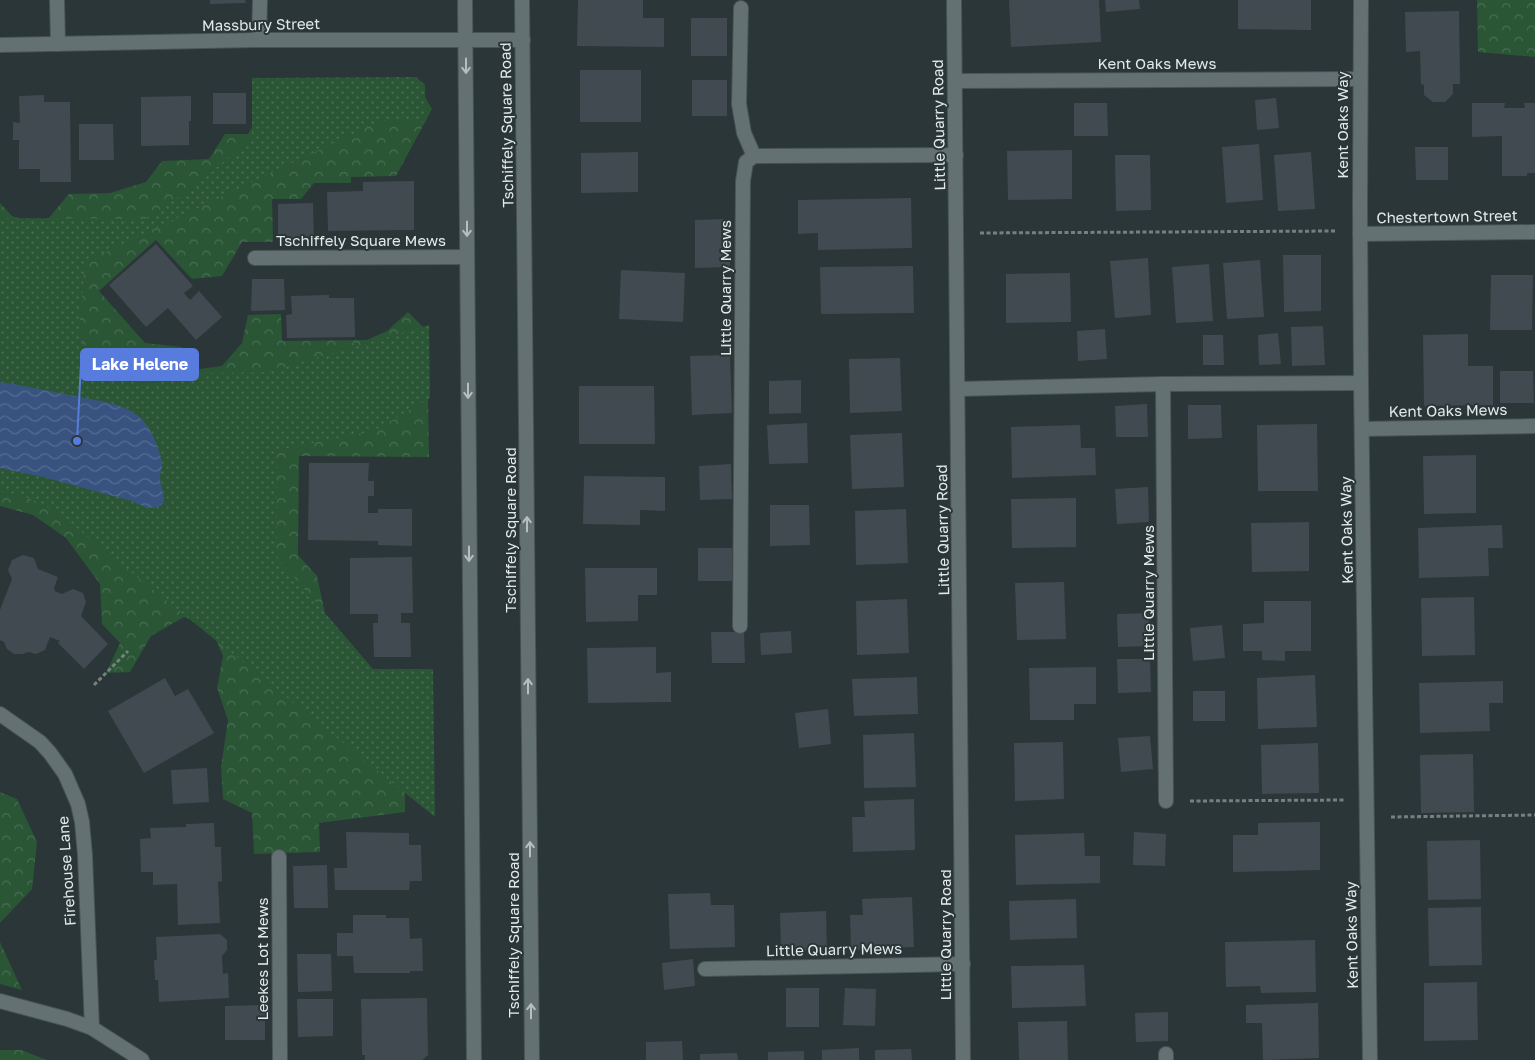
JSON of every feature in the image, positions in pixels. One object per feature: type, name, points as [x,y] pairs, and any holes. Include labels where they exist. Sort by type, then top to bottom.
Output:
[{"type":"street","points":[[58,0],[58,44]]},
{"type":"street","points":[[259,40],[260,0]]},
{"type":"street","points":[[465,0],[474,1060]]},
{"type":"street","name":"Tschiffely Square Road","points":[[522,0],[532,1060]]},
{"type":"street","name":"Little Quarry Road","points":[[954,0],[963,1060]]},
{"type":"street","name":"Kent Oaks Way","points":[[1361,0],[1361,383],[1370,1060]]},
{"type":"street","points":[[741,8],[739,104],[744,133],[754,156],[956,155]]},
{"type":"street","name":"Massbury Street","points":[[0,45],[259,40],[523,40]]},
{"type":"street","name":"Kent Oaks Mews","points":[[955,81],[1360,79]]},
{"type":"street","name":"Little Quarry Mews","points":[[740,626],[743,181],[746,162],[754,156]]},
{"type":"street","name":"Chestertown Street","points":[[1360,234],[1535,232]]},
{"type":"street","name":"Tschiffely Square Mews","points":[[255,258],[467,257]]},
{"type":"street","points":[[958,389],[1163,384],[1361,383]]},
{"type":"street","name":"Little Quarry Mews","points":[[1163,384],[1166,802]]},
{"type":"street","name":"Kent Oaks Mews","points":[[1362,430],[1535,426]]},
{"type":"street","name":"Firehouse Lane","points":[[0,714],[30,734],[45,747],[65,774],[78,804],[86,855],[92,1028]]},
{"type":"street","name":"Leekes Lot Mews","points":[[279,857],[280,1060]]},
{"type":"street","name":"Little Quarry Mews","points":[[705,969],[963,964]]},
{"type":"street","points":[[0,1002],[67,1019],[92,1028],[142,1060]]},
{"type":"path","points":[[957,233],[1339,231]]},
{"type":"path","points":[[94,685],[128,651]]},
{"type":"path","points":[[1166,802],[1367,799]]},
{"type":"path","points":[[1367,817],[1535,815]]},
{"type":"green space","points":[[1477,0],[1535,0],[1535,57],[1478,52]]},
{"type":"green space","points":[[416,77],[425,85],[426,122],[382,120],[85,262],[79,330],[88,352],[105,370],[114,376],[139,384],[151,384],[205,373],[268,372],[429,325],[430,398],[374,431],[277,450],[277,557],[373,669],[433,669],[435,817],[58,513],[30,499],[0,491],[0,218],[145,219],[193,188],[252,137],[252,78]]},
{"type":"green space","points":[[416,82],[432,109],[396,176],[351,177],[351,183],[314,183],[301,199],[272,199],[273,242],[242,242],[222,276],[192,279],[156,240],[99,291],[145,343],[182,347],[193,370],[222,366],[242,343],[248,315],[281,314],[282,341],[367,340],[387,331],[408,312],[427,331],[429,457],[299,456],[298,555],[317,576],[330,637],[361,675],[405,677],[405,812],[319,823],[320,852],[254,854],[252,813],[223,799],[221,767],[228,720],[217,688],[223,656],[211,629],[184,617],[151,636],[130,672],[106,673],[120,643],[102,624],[100,584],[66,538],[33,515],[0,506],[0,203],[12,216],[42,226],[69,194],[110,193],[146,182],[162,161],[209,159],[225,134],[248,134],[265,105]]},
{"type":"green space","points":[[0,792],[17,799],[37,842],[32,889],[0,923]]},
{"type":"green space","points":[[0,942],[22,990],[0,984]]},
{"type":"green space","points":[[0,1050],[21,1050],[47,1060],[0,1060]]},
{"type":"water","points":[[0,382],[110,403],[137,415],[146,424],[160,453],[162,466],[160,480],[164,503],[158,507],[147,508],[132,501],[43,477],[0,468]]},
{"type":"building","points":[[210,0],[245,0],[246,3],[210,4]]},
{"type":"building","points":[[578,0],[643,0],[643,18],[664,18],[664,47],[577,46]]},
{"type":"building","points":[[1009,0],[1099,0],[1101,42],[1011,47]]},
{"type":"building","points":[[1105,0],[1139,0],[1140,9],[1106,12]]},
{"type":"building","points":[[1238,0],[1311,0],[1311,30],[1238,29]]},
{"type":"building","points":[[1459,11],[1460,84],[1453,84],[1453,94],[1445,102],[1433,102],[1424,95],[1424,85],[1421,84],[1420,51],[1406,52],[1405,12]]},
{"type":"building","points":[[691,18],[727,18],[727,56],[691,56]]},
{"type":"building","points":[[580,70],[641,70],[641,122],[580,122]]},
{"type":"building","points":[[692,80],[727,80],[727,116],[692,116]]},
{"type":"building","points":[[213,93],[246,93],[246,124],[213,124]]},
{"type":"building","points":[[44,95],[44,102],[70,102],[71,182],[40,182],[40,169],[19,169],[19,140],[13,140],[13,122],[20,123],[19,96]]},
{"type":"building","points":[[191,96],[189,145],[141,146],[141,97]]},
{"type":"building","points":[[1276,98],[1279,128],[1257,130],[1255,100]]},
{"type":"building","points":[[1074,103],[1107,103],[1108,136],[1074,136]]},
{"type":"building","points":[[1472,103],[1505,103],[1504,108],[1525,108],[1524,103],[1535,103],[1535,173],[1527,173],[1527,176],[1502,176],[1502,136],[1472,137]]},
{"type":"building","points":[[79,124],[113,124],[114,160],[79,160]]},
{"type":"building","points":[[1259,144],[1263,200],[1226,203],[1222,147]]},
{"type":"building","points":[[1415,147],[1448,147],[1448,180],[1416,180]]},
{"type":"building","points":[[1072,150],[1072,199],[1008,200],[1007,151]]},
{"type":"building","points":[[638,152],[638,192],[581,193],[581,153]]},
{"type":"building","points":[[1311,152],[1315,209],[1278,211],[1274,155]]},
{"type":"building","points":[[1115,155],[1150,155],[1151,210],[1116,211]]},
{"type":"building","points":[[414,181],[414,230],[328,231],[327,192],[363,191],[363,182]]},
{"type":"building","points":[[911,198],[912,248],[818,250],[818,233],[798,234],[798,200]]},
{"type":"building","points":[[313,203],[314,238],[278,238],[278,204]]},
{"type":"building","points":[[729,219],[730,267],[695,268],[695,220]]},
{"type":"building","points":[[156,244],[193,286],[184,293],[190,300],[199,291],[222,317],[196,340],[168,308],[146,327],[109,285]]},
{"type":"building","points":[[1283,255],[1321,255],[1321,311],[1284,312]]},
{"type":"building","points":[[1148,258],[1151,315],[1115,318],[1110,261]]},
{"type":"building","points":[[1260,260],[1264,317],[1227,319],[1223,263]]},
{"type":"building","points":[[1209,264],[1213,321],[1176,323],[1172,267]]},
{"type":"building","points":[[913,266],[914,313],[821,314],[820,267]]},
{"type":"building","points":[[621,270],[685,273],[683,322],[619,319]]},
{"type":"building","points":[[1070,273],[1071,322],[1006,323],[1006,274]]},
{"type":"building","points":[[1491,275],[1533,275],[1532,330],[1490,330]]},
{"type":"building","points":[[252,279],[284,279],[285,310],[251,311]]},
{"type":"building","points":[[329,295],[329,298],[354,298],[355,337],[287,338],[286,315],[292,314],[291,296]]},
{"type":"building","points":[[1323,326],[1325,365],[1292,366],[1291,327]]},
{"type":"building","points":[[1105,329],[1107,359],[1078,361],[1077,331]]},
{"type":"building","points":[[1278,333],[1281,364],[1259,365],[1258,335]]},
{"type":"building","points":[[1468,334],[1468,366],[1493,366],[1493,405],[1424,406],[1423,335]]},
{"type":"building","points":[[1203,335],[1223,335],[1224,365],[1203,365]]},
{"type":"building","points":[[730,355],[732,413],[692,415],[690,356]]},
{"type":"building","points":[[900,358],[902,411],[850,413],[849,359]]},
{"type":"building","points":[[1500,371],[1533,371],[1534,403],[1500,403]]},
{"type":"building","points":[[801,380],[801,413],[769,414],[769,381]]},
{"type":"building","points":[[579,386],[654,386],[655,444],[579,444]]},
{"type":"building","points":[[1147,404],[1148,437],[1116,437],[1115,406]]},
{"type":"building","points":[[1188,405],[1221,405],[1222,438],[1188,439]]},
{"type":"building","points":[[807,423],[808,463],[769,464],[767,425]]},
{"type":"building","points":[[1317,424],[1318,491],[1258,491],[1257,425]]},
{"type":"building","points":[[1080,425],[1081,448],[1095,448],[1096,475],[1012,478],[1011,427]]},
{"type":"building","points":[[902,433],[904,487],[852,489],[850,435]]},
{"type":"building","points":[[1476,455],[1476,513],[1424,514],[1423,456]]},
{"type":"building","points":[[309,463],[369,463],[368,481],[374,481],[374,496],[368,496],[368,513],[378,513],[378,509],[412,509],[412,546],[378,545],[378,541],[308,540]]},
{"type":"building","points":[[731,464],[732,499],[700,500],[699,466]]},
{"type":"building","points":[[584,476],[665,477],[665,511],[640,510],[640,525],[583,524]]},
{"type":"building","points":[[1148,487],[1149,522],[1117,524],[1115,489]]},
{"type":"building","points":[[1076,498],[1076,547],[1012,548],[1011,499]]},
{"type":"building","points":[[770,505],[809,505],[810,545],[770,546]]},
{"type":"building","points":[[906,509],[908,563],[856,565],[855,511]]},
{"type":"building","points":[[1309,522],[1309,571],[1252,572],[1251,523]]},
{"type":"building","points":[[1502,525],[1503,548],[1488,548],[1489,576],[1419,578],[1418,528]]},
{"type":"building","points":[[698,548],[732,548],[732,581],[698,581]]},
{"type":"building","points":[[23,555],[34,558],[38,569],[58,577],[54,588],[55,591],[62,594],[73,589],[83,593],[86,602],[81,616],[108,644],[84,669],[58,643],[60,641],[50,637],[45,650],[36,654],[29,652],[14,654],[0,640],[0,610],[12,579],[8,570],[12,560]]},
{"type":"building","points":[[412,557],[413,613],[401,613],[401,623],[410,623],[411,657],[374,657],[373,623],[378,623],[378,614],[350,614],[350,558]]},
{"type":"building","points":[[585,568],[657,568],[657,595],[638,595],[638,621],[586,622]]},
{"type":"building","points":[[1064,582],[1066,639],[1017,640],[1015,583]]},
{"type":"building","points":[[1474,597],[1475,655],[1422,656],[1421,598]]},
{"type":"building","points":[[907,599],[909,653],[857,655],[856,601]]},
{"type":"building","points":[[1264,601],[1311,601],[1311,651],[1285,651],[1285,661],[1262,660],[1262,651],[1243,651],[1243,624],[1264,623]]},
{"type":"building","points":[[1149,613],[1149,646],[1118,647],[1117,614]]},
{"type":"building","points":[[1222,625],[1225,658],[1193,661],[1190,628]]},
{"type":"building","points":[[791,631],[792,653],[761,655],[760,633]]},
{"type":"building","points":[[711,632],[744,632],[745,663],[712,663]]},
{"type":"building","points":[[656,647],[656,673],[671,672],[671,702],[588,703],[587,648]]},
{"type":"building","points":[[1117,659],[1150,659],[1151,692],[1118,693]]},
{"type":"building","points":[[1096,667],[1096,704],[1074,704],[1074,720],[1030,720],[1029,668]]},
{"type":"building","points":[[1315,675],[1317,727],[1258,729],[1257,678]]},
{"type":"building","points":[[917,677],[918,714],[854,716],[852,679]]},
{"type":"building","points":[[165,678],[175,696],[188,689],[214,733],[144,773],[108,711]]},
{"type":"building","points":[[1503,681],[1503,703],[1489,703],[1490,731],[1420,733],[1419,683]]},
{"type":"building","points":[[1193,691],[1225,691],[1225,721],[1193,721]]},
{"type":"building","points":[[828,709],[831,744],[799,748],[795,713]]},
{"type":"building","points":[[914,733],[916,787],[864,788],[863,735]]},
{"type":"building","points":[[1150,736],[1153,769],[1121,772],[1118,738]]},
{"type":"building","points":[[1063,742],[1064,799],[1015,801],[1014,743]]},
{"type":"building","points":[[1318,743],[1319,793],[1262,794],[1261,745]]},
{"type":"building","points":[[1473,754],[1474,812],[1421,813],[1420,755]]},
{"type":"building","points":[[207,768],[209,802],[173,804],[171,770]]},
{"type":"building","points":[[914,799],[915,850],[853,852],[852,817],[865,817],[864,801]]},
{"type":"building","points":[[1320,822],[1320,870],[1233,872],[1233,835],[1258,835],[1258,823]]},
{"type":"building","points":[[214,823],[215,847],[221,847],[222,881],[218,882],[220,923],[178,925],[177,884],[153,885],[153,872],[141,872],[140,839],[151,838],[150,828],[186,827],[186,824]]},
{"type":"building","points":[[346,832],[409,833],[409,845],[421,845],[422,881],[410,881],[409,890],[335,890],[334,868],[347,868]]},
{"type":"building","points":[[1134,832],[1166,834],[1165,866],[1133,865]]},
{"type":"building","points":[[1084,833],[1085,856],[1100,856],[1100,883],[1016,885],[1015,835]]},
{"type":"building","points":[[1480,840],[1481,899],[1428,900],[1427,841]]},
{"type":"building","points":[[327,865],[328,908],[294,908],[293,866]]},
{"type":"building","points":[[710,893],[711,905],[734,905],[735,947],[670,949],[668,894]]},
{"type":"building","points":[[912,897],[914,947],[851,950],[850,915],[863,915],[862,899]]},
{"type":"building","points":[[1076,899],[1077,938],[1010,940],[1009,901]]},
{"type":"building","points":[[1481,907],[1482,965],[1429,966],[1428,908]]},
{"type":"building","points":[[826,911],[827,950],[781,951],[780,913]]},
{"type":"building","points":[[353,915],[386,915],[386,918],[409,918],[410,939],[422,938],[423,971],[410,971],[410,973],[354,973],[353,956],[337,956],[337,933],[353,933]]},
{"type":"building","points":[[220,934],[227,940],[227,950],[222,956],[223,974],[228,973],[229,998],[159,1002],[158,980],[155,980],[154,960],[157,960],[156,937]]},
{"type":"building","points":[[1315,940],[1316,992],[1261,993],[1260,986],[1226,987],[1225,942]]},
{"type":"building","points":[[297,954],[331,954],[332,991],[298,992]]},
{"type":"building","points":[[693,959],[695,986],[664,990],[662,963]]},
{"type":"building","points":[[1084,965],[1086,1006],[1012,1008],[1011,966]]},
{"type":"building","points":[[1477,982],[1478,1040],[1424,1041],[1424,983]]},
{"type":"building","points":[[786,988],[819,988],[819,1027],[786,1027]]},
{"type":"building","points":[[845,988],[876,989],[875,1026],[843,1025]]},
{"type":"building","points":[[427,998],[428,1055],[422,1060],[365,1060],[365,1055],[362,1055],[361,999]]},
{"type":"building","points":[[297,999],[333,999],[333,1036],[298,1037]]},
{"type":"building","points":[[1318,1003],[1319,1058],[1263,1060],[1262,1023],[1246,1023],[1246,1005]]},
{"type":"building","points":[[265,1005],[265,1040],[225,1040],[225,1006]]},
{"type":"building","points":[[1168,1012],[1168,1041],[1136,1042],[1135,1013]]},
{"type":"building","points":[[1067,1021],[1068,1060],[1019,1060],[1018,1022]]},
{"type":"building","points":[[682,1041],[683,1060],[646,1060],[646,1042]]},
{"type":"building","points":[[859,1048],[859,1060],[822,1060],[822,1050]]},
{"type":"building","points":[[911,1049],[912,1060],[875,1060],[875,1050]]},
{"type":"building","points":[[804,1051],[804,1060],[768,1060],[768,1052]]},
{"type":"building","points":[[737,1053],[738,1060],[700,1060],[700,1054]]},
{"type":"place","name":"Lake Helene","points":[[77,441]]}]
